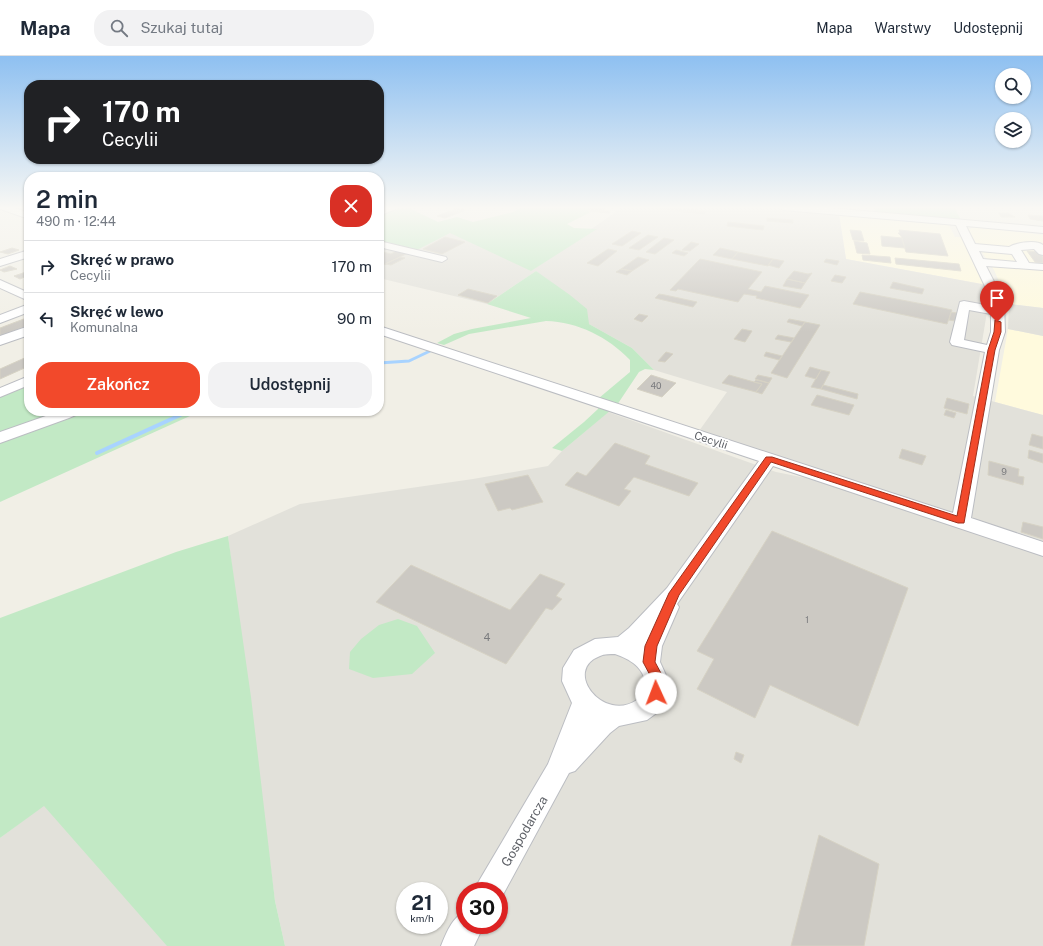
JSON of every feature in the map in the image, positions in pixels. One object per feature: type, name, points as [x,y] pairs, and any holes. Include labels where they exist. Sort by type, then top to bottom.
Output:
[{"type":"street","points":[[398,249],[442,259]]},
{"type":"street","points":[[961,521],[992,350],[998,332],[998,301],[980,262],[972,249]]},
{"type":"street","points":[[988,249],[1016,251],[1025,265]]},
{"type":"street","points":[[0,263],[24,256]]},
{"type":"street","points":[[980,262],[1043,267]]},
{"type":"street","points":[[0,284],[24,295]]},
{"type":"street","points":[[992,350],[957,342],[964,305],[997,311]]},
{"type":"street","points":[[0,319],[24,310]]},
{"type":"street","points":[[0,341],[24,332]]},
{"type":"street","name":"Cecylii","points":[[384,332],[1043,549]]},
{"type":"street","points":[[0,393],[24,382]]},
{"type":"street","points":[[0,438],[22,428],[60,416]]},
{"type":"street","points":[[622,646],[637,634],[674,593],[769,458]]},
{"type":"street","points":[[649,662],[651,646],[674,593]]},
{"type":"street","name":"Gospodarcza","points":[[609,645],[622,646],[639,654],[649,662],[657,677],[657,688],[654,698],[646,707],[636,713],[615,716],[601,713],[584,702],[576,692],[573,681],[573,670],[578,660],[586,653],[597,647],[609,645]]},
{"type":"street","name":"Gospodarcza","points":[[494,882],[558,770],[584,702]]},
{"type":"street","name":"Gospodarcza","points":[[558,770],[600,725],[615,716]]},
{"type":"street","points":[[456,946],[463,934]]},
{"type":"shaded area","points":[[384,249],[486,249],[532,270],[563,249],[844,249],[846,259],[987,285],[989,300],[973,396],[1043,415],[1043,542],[699,431],[727,392],[654,370],[632,348],[589,324],[536,271],[487,304],[384,279]]},
{"type":"shaded area","points":[[844,249],[968,249],[987,285],[846,259]]},
{"type":"shaded area","points":[[980,249],[1043,249],[1043,308],[1009,304],[994,270]]},
{"type":"shaded area","points":[[1009,304],[1043,308],[1043,336],[1008,329]]},
{"type":"shaded area","points":[[1008,329],[1043,336],[1043,415],[995,402]]},
{"type":"shaded area","points":[[608,412],[776,472],[811,479],[1043,556],[1043,946],[285,946],[275,901],[228,536],[300,504],[473,479],[548,466],[562,451]]},
{"type":"shaded area","points":[[44,805],[168,946],[0,946],[0,838]]},
{"type":"green space","points":[[405,249],[420,249],[415,251]]},
{"type":"green space","points":[[483,249],[566,249],[531,271]]},
{"type":"green space","points":[[536,271],[587,309],[589,324],[632,348],[654,370],[645,369],[639,372],[617,405],[562,451],[552,448],[598,409],[599,398],[630,372],[630,360],[612,344],[592,332],[570,324],[546,321],[469,334],[444,345],[437,343],[454,334],[472,329],[531,318],[487,304]]},
{"type":"green space","points":[[24,385],[24,416],[190,416],[0,502],[0,396]]},
{"type":"green space","points":[[228,536],[251,697],[275,901],[285,946],[167,946],[44,806],[0,838],[0,618],[176,552]]},
{"type":"green space","points":[[398,619],[417,626],[435,653],[412,674],[373,678],[349,669],[350,652],[361,639],[379,625]]},
{"type":"building","points":[[10,249],[19,250],[8,254],[0,252]]},
{"type":"building","points":[[424,249],[452,249],[442,254]]},
{"type":"building","points":[[608,249],[617,251],[598,266],[587,263]]},
{"type":"building","points":[[650,249],[662,249],[655,254],[646,252]]},
{"type":"building","points":[[684,249],[693,249],[690,251],[682,250]]},
{"type":"building","points":[[719,249],[738,252],[732,259],[713,255]]},
{"type":"building","points":[[856,249],[869,249],[870,254],[857,253]]},
{"type":"building","points":[[905,249],[945,249],[948,256],[906,252]]},
{"type":"building","points":[[398,250],[408,253],[384,265],[384,252],[391,254]]},
{"type":"building","points":[[676,250],[688,253],[684,256],[672,253]]},
{"type":"building","points":[[1027,251],[1039,252],[1043,257],[1043,263],[1035,262]]},
{"type":"building","points":[[738,252],[773,259],[768,266],[732,259]]},
{"type":"building","points":[[862,255],[890,257],[891,263],[863,260]]},
{"type":"building","points":[[400,257],[405,258],[391,265],[385,264]]},
{"type":"building","points":[[638,257],[649,260],[632,271],[621,269]]},
{"type":"building","points":[[895,258],[959,264],[961,271],[896,264]]},
{"type":"building","points":[[700,259],[762,272],[748,289],[761,292],[765,286],[809,295],[800,308],[756,298],[757,296],[744,294],[738,302],[678,289],[676,291],[670,290]]},
{"type":"building","points":[[773,259],[784,261],[779,268],[768,265]]},
{"type":"building","points":[[826,259],[839,261],[837,265],[824,262]]},
{"type":"building","points":[[10,266],[17,269],[4,272],[0,270]]},
{"type":"building","points":[[621,269],[632,271],[627,275],[616,272]]},
{"type":"building","points":[[794,271],[808,274],[812,273],[805,283],[787,279]]},
{"type":"building","points":[[24,273],[24,277],[20,279],[14,276]]},
{"type":"building","points":[[835,275],[846,277],[842,283],[831,281]]},
{"type":"building","points":[[787,279],[805,283],[801,289],[783,286]]},
{"type":"building","points":[[893,282],[924,289],[922,294],[890,288]]},
{"type":"building","points":[[468,289],[497,296],[488,303],[458,295]]},
{"type":"building","points":[[860,292],[952,310],[947,324],[853,304]]},
{"type":"building","points":[[659,294],[697,302],[693,307],[655,298]]},
{"type":"building","points":[[951,312],[957,313],[955,321],[949,320]]},
{"type":"building","points":[[639,314],[648,316],[642,322],[634,319]]},
{"type":"building","points":[[24,319],[24,327],[0,336],[0,328]]},
{"type":"building","points":[[789,319],[805,322],[802,326],[787,322]]},
{"type":"building","points":[[805,322],[820,325],[787,378],[771,373]]},
{"type":"building","points":[[742,329],[752,331],[745,342],[734,339]]},
{"type":"building","points":[[778,335],[794,338],[791,342],[775,339]]},
{"type":"building","points":[[666,352],[673,354],[665,362],[658,361]]},
{"type":"building","points":[[766,352],[782,356],[779,360],[764,356]]},
{"type":"building","points":[[24,358],[24,368],[0,379],[0,369]]},
{"type":"building","points":[[810,367],[821,370],[816,379],[805,376]]},
{"type":"building","points":[[821,370],[830,372],[821,389],[811,387]]},
{"type":"building","points":[[651,375],[676,383],[662,397],[637,389]]},
{"type":"building","points":[[729,375],[762,384],[756,392],[722,383]]},
{"type":"building","points":[[758,375],[772,378],[769,383],[755,379]]},
{"type":"building","points":[[756,380],[769,383],[762,394],[756,392],[762,384],[754,382]]},
{"type":"building","points":[[823,385],[858,394],[857,399],[821,389]]},
{"type":"building","points":[[817,395],[854,405],[849,415],[811,405]]},
{"type":"building","points":[[947,398],[969,404],[967,414],[944,408]]},
{"type":"building","points":[[946,410],[956,413],[954,418],[944,415]]},
{"type":"building","points":[[1032,434],[1043,437],[1043,449],[1029,445]]},
{"type":"building","points":[[615,443],[650,456],[645,464],[698,483],[689,496],[634,477],[624,489],[631,491],[619,506],[565,485],[577,472],[586,476]]},
{"type":"building","points":[[902,449],[926,456],[922,465],[899,458]]},
{"type":"building","points":[[1029,450],[1043,454],[1043,463],[1028,458]]},
{"type":"building","points":[[989,461],[1019,469],[1018,476],[1024,477],[1023,485],[988,475]]},
{"type":"building","points":[[528,475],[543,502],[512,510],[510,508],[498,511],[485,484]]},
{"type":"building","points":[[1023,522],[1043,527],[1043,539],[1021,532]]},
{"type":"building","points":[[772,531],[908,588],[858,726],[770,685],[755,718],[697,689],[714,659],[697,651]]},
{"type":"building","points":[[411,565],[510,610],[540,574],[565,584],[556,596],[562,599],[552,610],[546,608],[506,664],[376,602]]},
{"type":"building","points":[[736,752],[744,755],[741,763],[734,759]]},
{"type":"building","points":[[819,835],[879,864],[864,946],[791,946]]},
{"type":"waterway","points":[[384,363],[409,361],[430,351]]},
{"type":"waterway","points":[[97,453],[178,416]]},
{"type":"route","points":[[656,693],[658,682],[657,677],[649,662],[651,646],[674,593],[769,458],[961,521],[992,350],[998,332],[997,322]]}]
